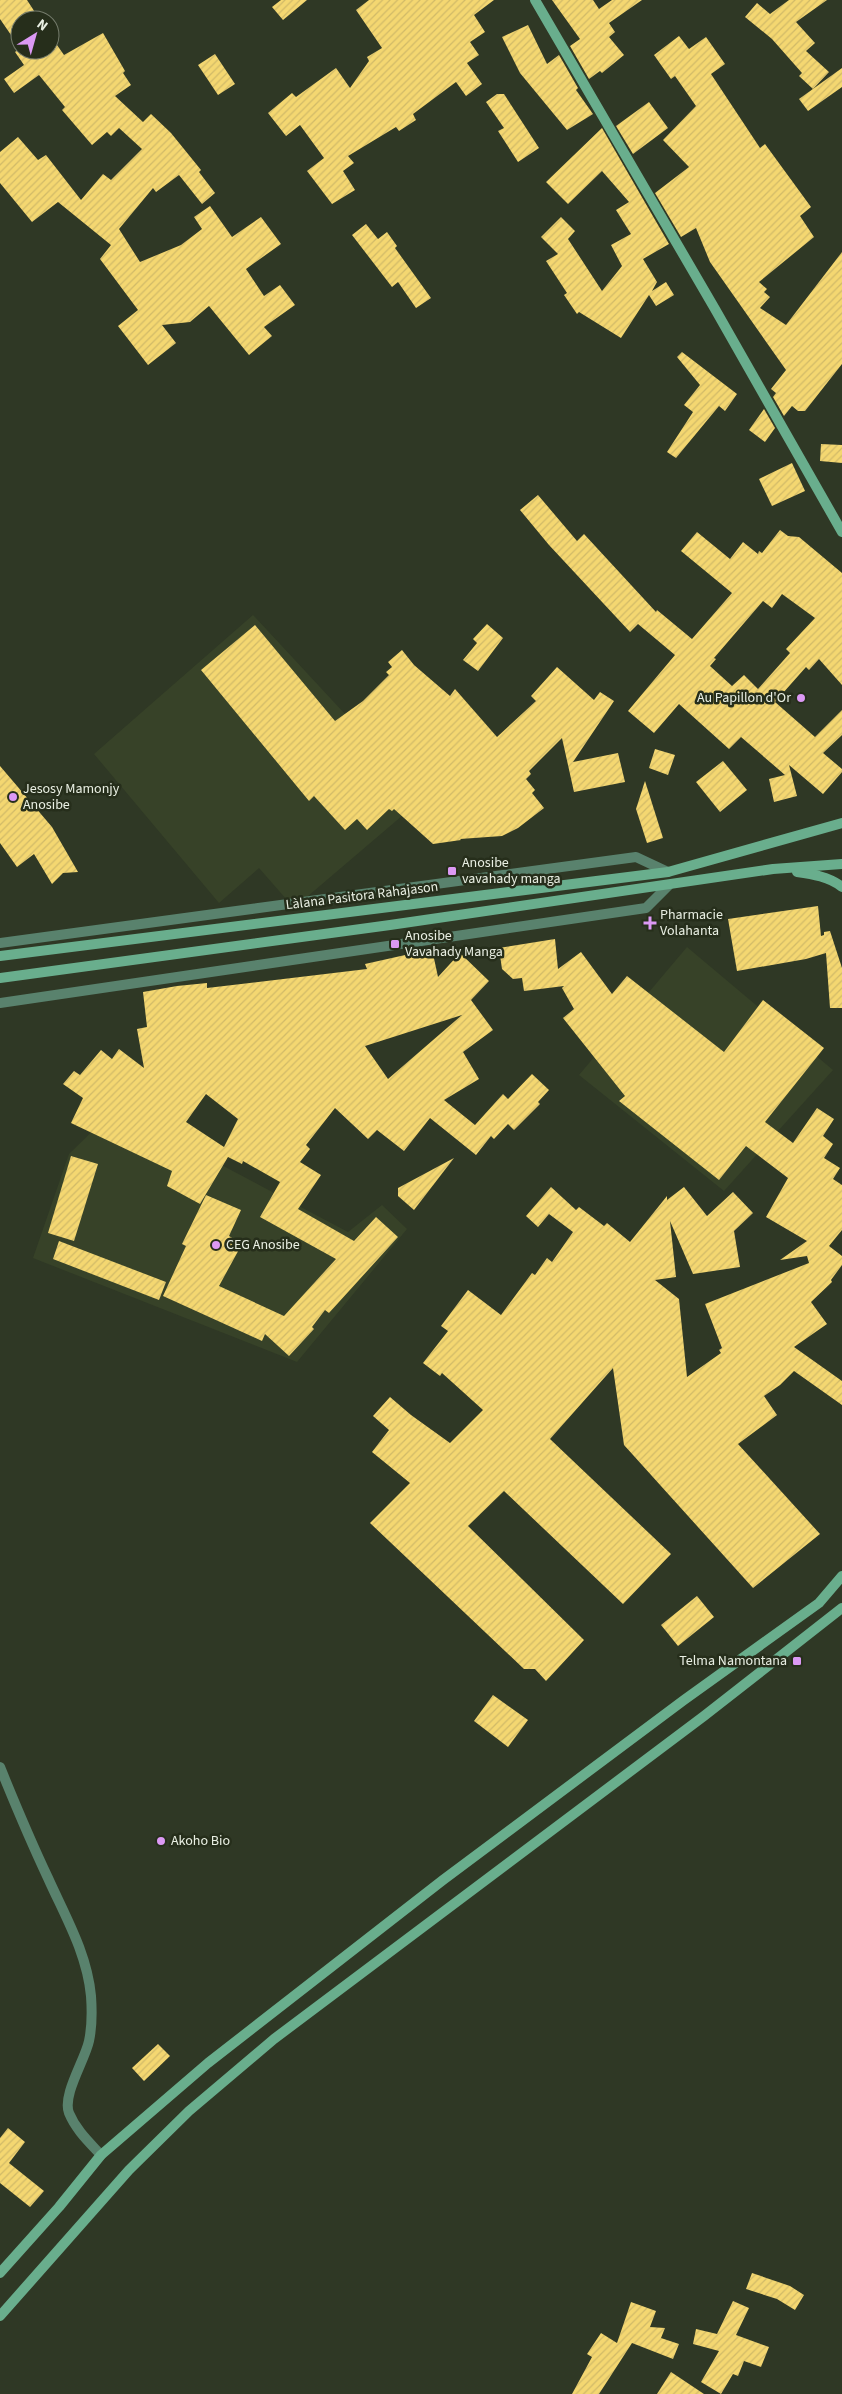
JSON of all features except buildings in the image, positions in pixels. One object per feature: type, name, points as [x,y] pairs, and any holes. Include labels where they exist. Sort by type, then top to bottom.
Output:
[{"type":"street","points":[[535,0],[842,532]]},
{"type":"street","name":"Làlana Pasitora Rahajason","points":[[0,956],[668,872],[842,823]]},
{"type":"street","points":[[0,943],[636,857],[668,872]]},
{"type":"street","points":[[0,978],[773,869],[842,864]]},
{"type":"street","points":[[773,869],[813,874],[837,883],[842,887]]},
{"type":"street","points":[[0,1003],[646,908],[669,885]]},
{"type":"street","points":[[0,2273],[59,2207],[101,2155],[208,2063],[443,1880],[684,1700],[818,1603],[842,1576]]},
{"type":"street","points":[[0,2316],[129,2170],[189,2111],[274,2039],[688,1728],[842,1608]]},
{"type":"street","points":[[0,1767],[37,1854],[75,1933],[83,1958],[91,1994],[92,2018],[89,2041],[70,2092],[68,2112],[82,2136],[101,2155]]},
{"type":"shaded area","points":[[253,615],[423,798],[294,908],[259,868],[219,903],[94,754]]},
{"type":"shaded area","points":[[687,947],[833,1070],[724,1191],[579,1075]]},
{"type":"shaded area","name":"CEG Anosibe","points":[[109,1115],[129,1116],[348,1232],[382,1205],[407,1229],[297,1362],[33,1258],[69,1154]]},
{"type":"place","name":"Au Papillon d'Or","points":[[801,698]]},
{"type":"place","name":"Jesosy Mamonjy Anosibe","points":[[13,797]]},
{"type":"place","name":"Anosibe vavahady manga","points":[[452,871]]},
{"type":"place","name":"Pharmacie Volahanta","points":[[650,923]]},
{"type":"place","name":"Anosibe Vavahady Manga","points":[[395,944]]},
{"type":"place","name":"CEG Anosibe","points":[[216,1245]]},
{"type":"place","name":"Telma Namontana","points":[[797,1661]]},
{"type":"place","name":"Akoho Bio","points":[[161,1841]]}]
